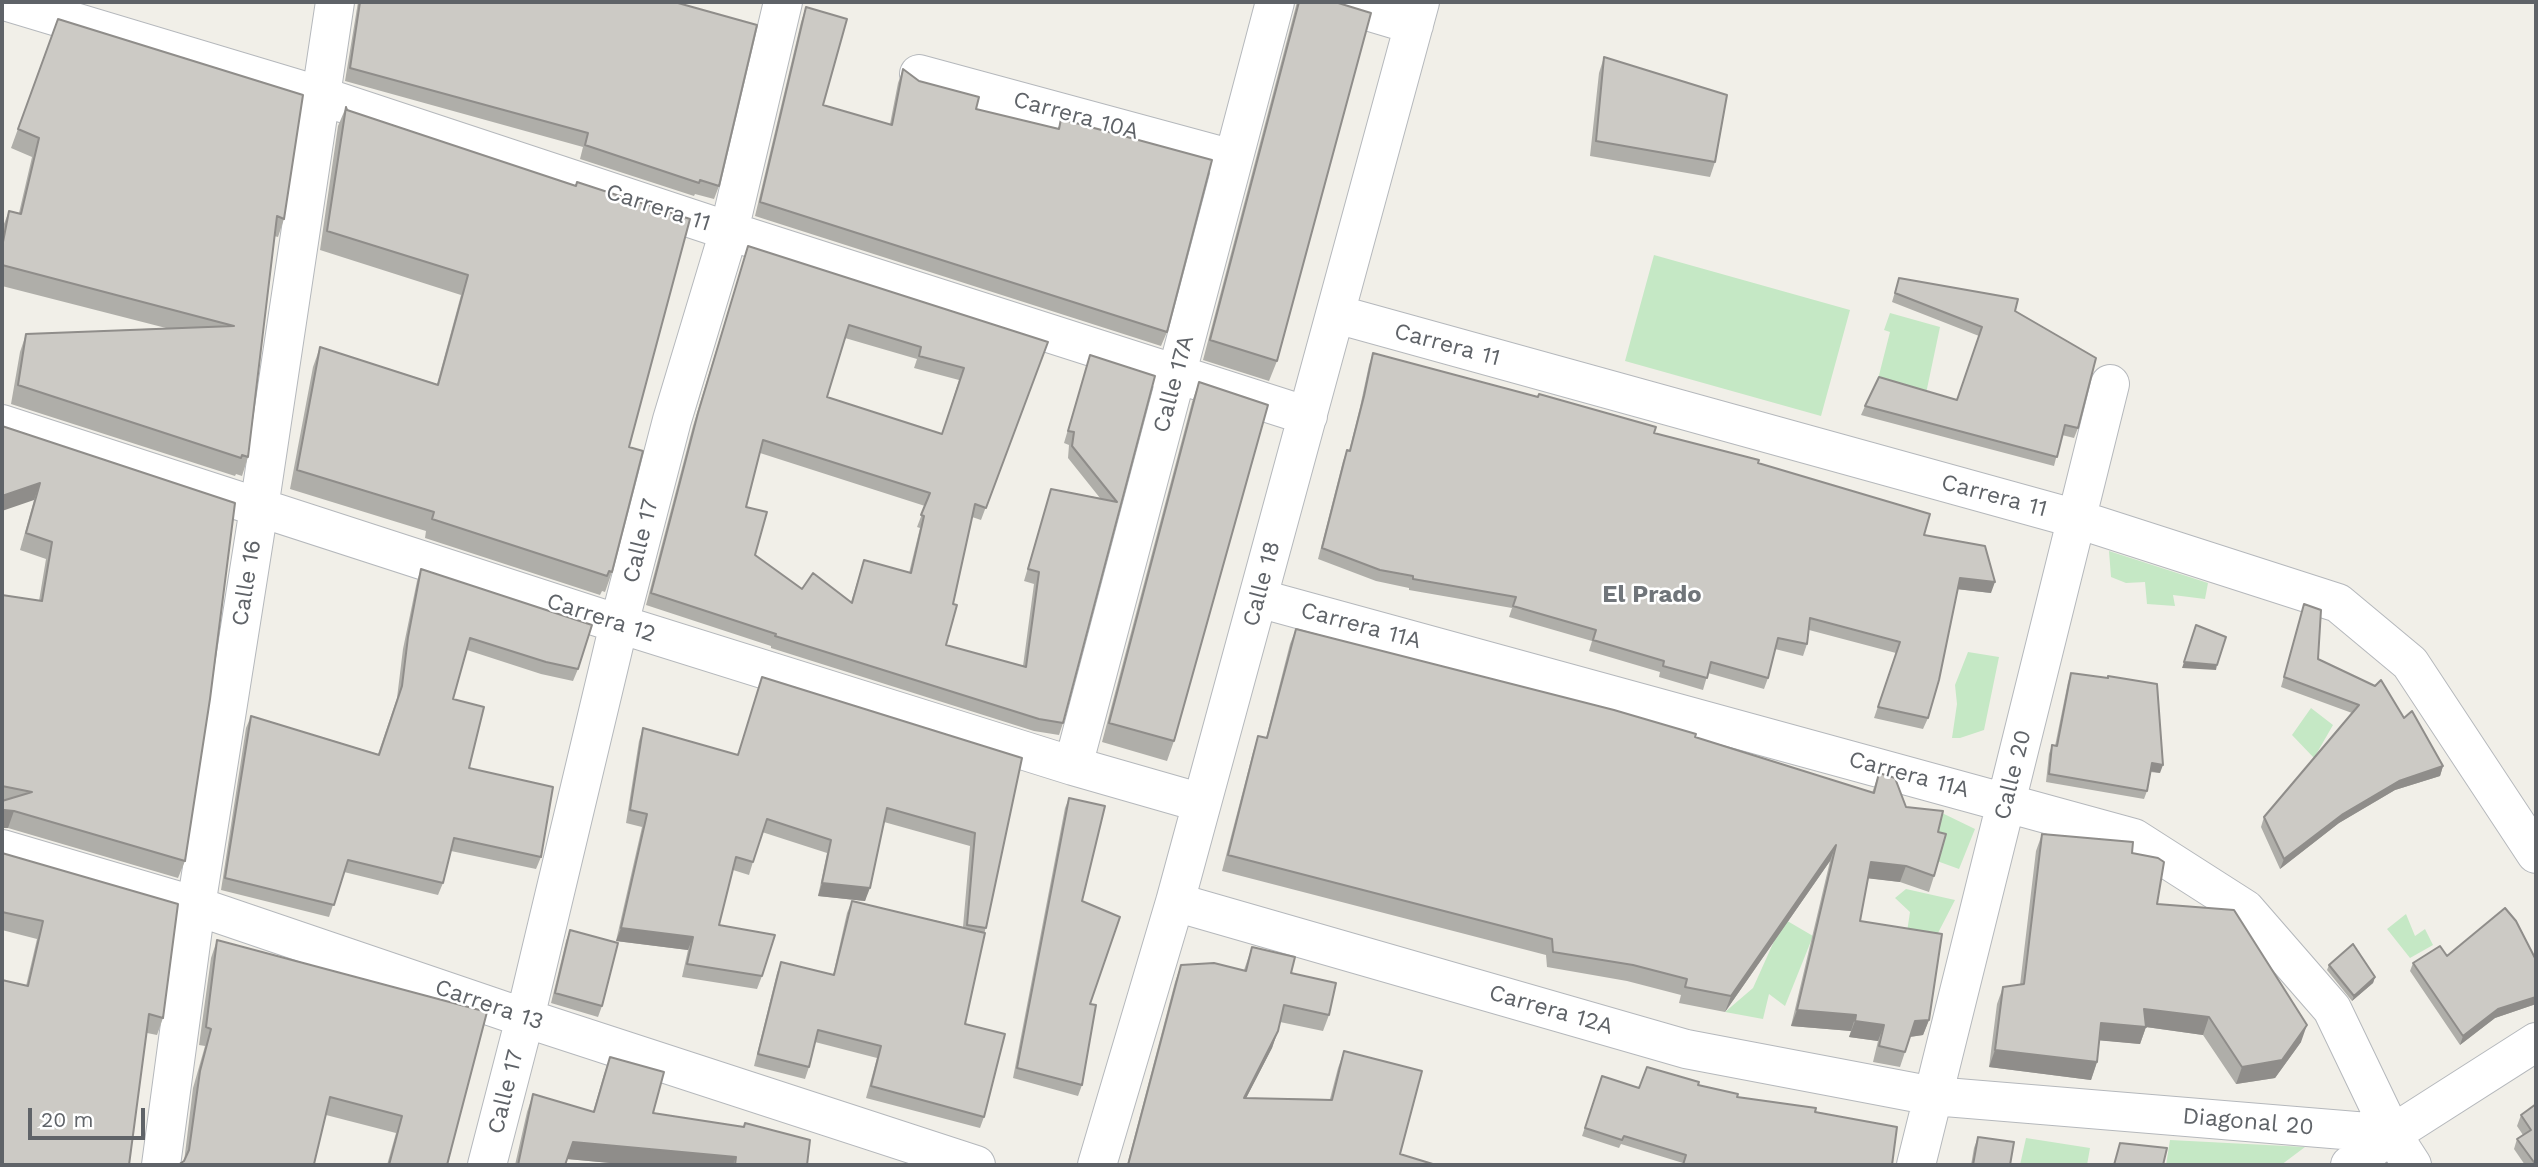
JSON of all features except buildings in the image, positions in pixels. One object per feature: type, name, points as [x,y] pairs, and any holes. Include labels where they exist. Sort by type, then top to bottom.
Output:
[{"type":"street","name":"Carrera 11","points":[[8,2],[321,96],[729,231],[1308,416]]},
{"type":"street","name":"Calle 16","points":[[161,1165],[196,906],[335,2]]},
{"type":"street","name":"Calle 17","points":[[487,1165],[672,420],[729,231],[783,2]]},
{"type":"street","name":"Calle 17A","points":[[1073,766],[1275,2]]},
{"type":"street","points":[[1337,2],[1417,13]]},
{"type":"street","name":"Calle 18","points":[[1097,1165],[1175,902],[1417,13]]},
{"type":"street","name":"Carrera 10A","points":[[919,74],[1233,159]]},
{"type":"street","name":"Carrera 11","points":[[1336,314],[2077,519],[2338,603],[2410,663],[2536,854]]},
{"type":"street","name":"Calle 20","points":[[1916,1165],[2110,384]]},
{"type":"street","name":"Carrera 12","points":[[2,424],[620,625],[1073,766],[1202,803]]},
{"type":"street","name":"Carrera 11A","points":[[1258,598],[2134,838],[2245,909],[2332,1009],[2392,1134],[2413,1165]]},
{"type":"street","name":"Carrera 13","points":[[2,849],[196,906],[525,1018],[976,1165]]},
{"type":"street","name":"Carrera 12A","points":[[1175,902],[1686,1049],[1933,1097]]},
{"type":"street","points":[[2350,1165],[2392,1134],[2536,1042]]},
{"type":"street","name":"Diagonal 20","points":[[1933,1097],[2392,1134]]},
{"type":"green space","points":[[1654,255],[1850,310],[1821,416],[1625,361]]},
{"type":"green space","points":[[1890,313],[1940,327],[1924,403],[1876,387],[1890,332],[1884,330]]},
{"type":"green space","points":[[2109,551],[2208,583],[2205,599],[2173,595],[2175,606],[2147,604],[2145,582],[2126,583],[2111,577]]},
{"type":"green space","points":[[1968,652],[1999,657],[1984,730],[1952,738],[1957,704],[1955,685]]},
{"type":"green space","points":[[2311,708],[2333,725],[2314,758],[2292,735]]},
{"type":"green space","points":[[1942,813],[1975,829],[1959,869],[1937,861],[1933,848]]},
{"type":"green space","points":[[1906,889],[1955,900],[1938,933],[1907,932],[1910,912],[1895,898]]},
{"type":"green space","points":[[2406,914],[2415,936],[2425,929],[2433,945],[2410,958],[2387,929]]},
{"type":"green space","points":[[1784,919],[1813,936],[1785,1006],[1769,994],[1763,1019],[1725,1012],[1753,988]]},
{"type":"green space","points":[[2026,1138],[2090,1148],[2087,1165],[2020,1165]]},
{"type":"green space","points":[[2170,1140],[2305,1147],[2281,1165],[2166,1165]]},
{"type":"district","name":"El Prado","points":[[1652,595]]}]
